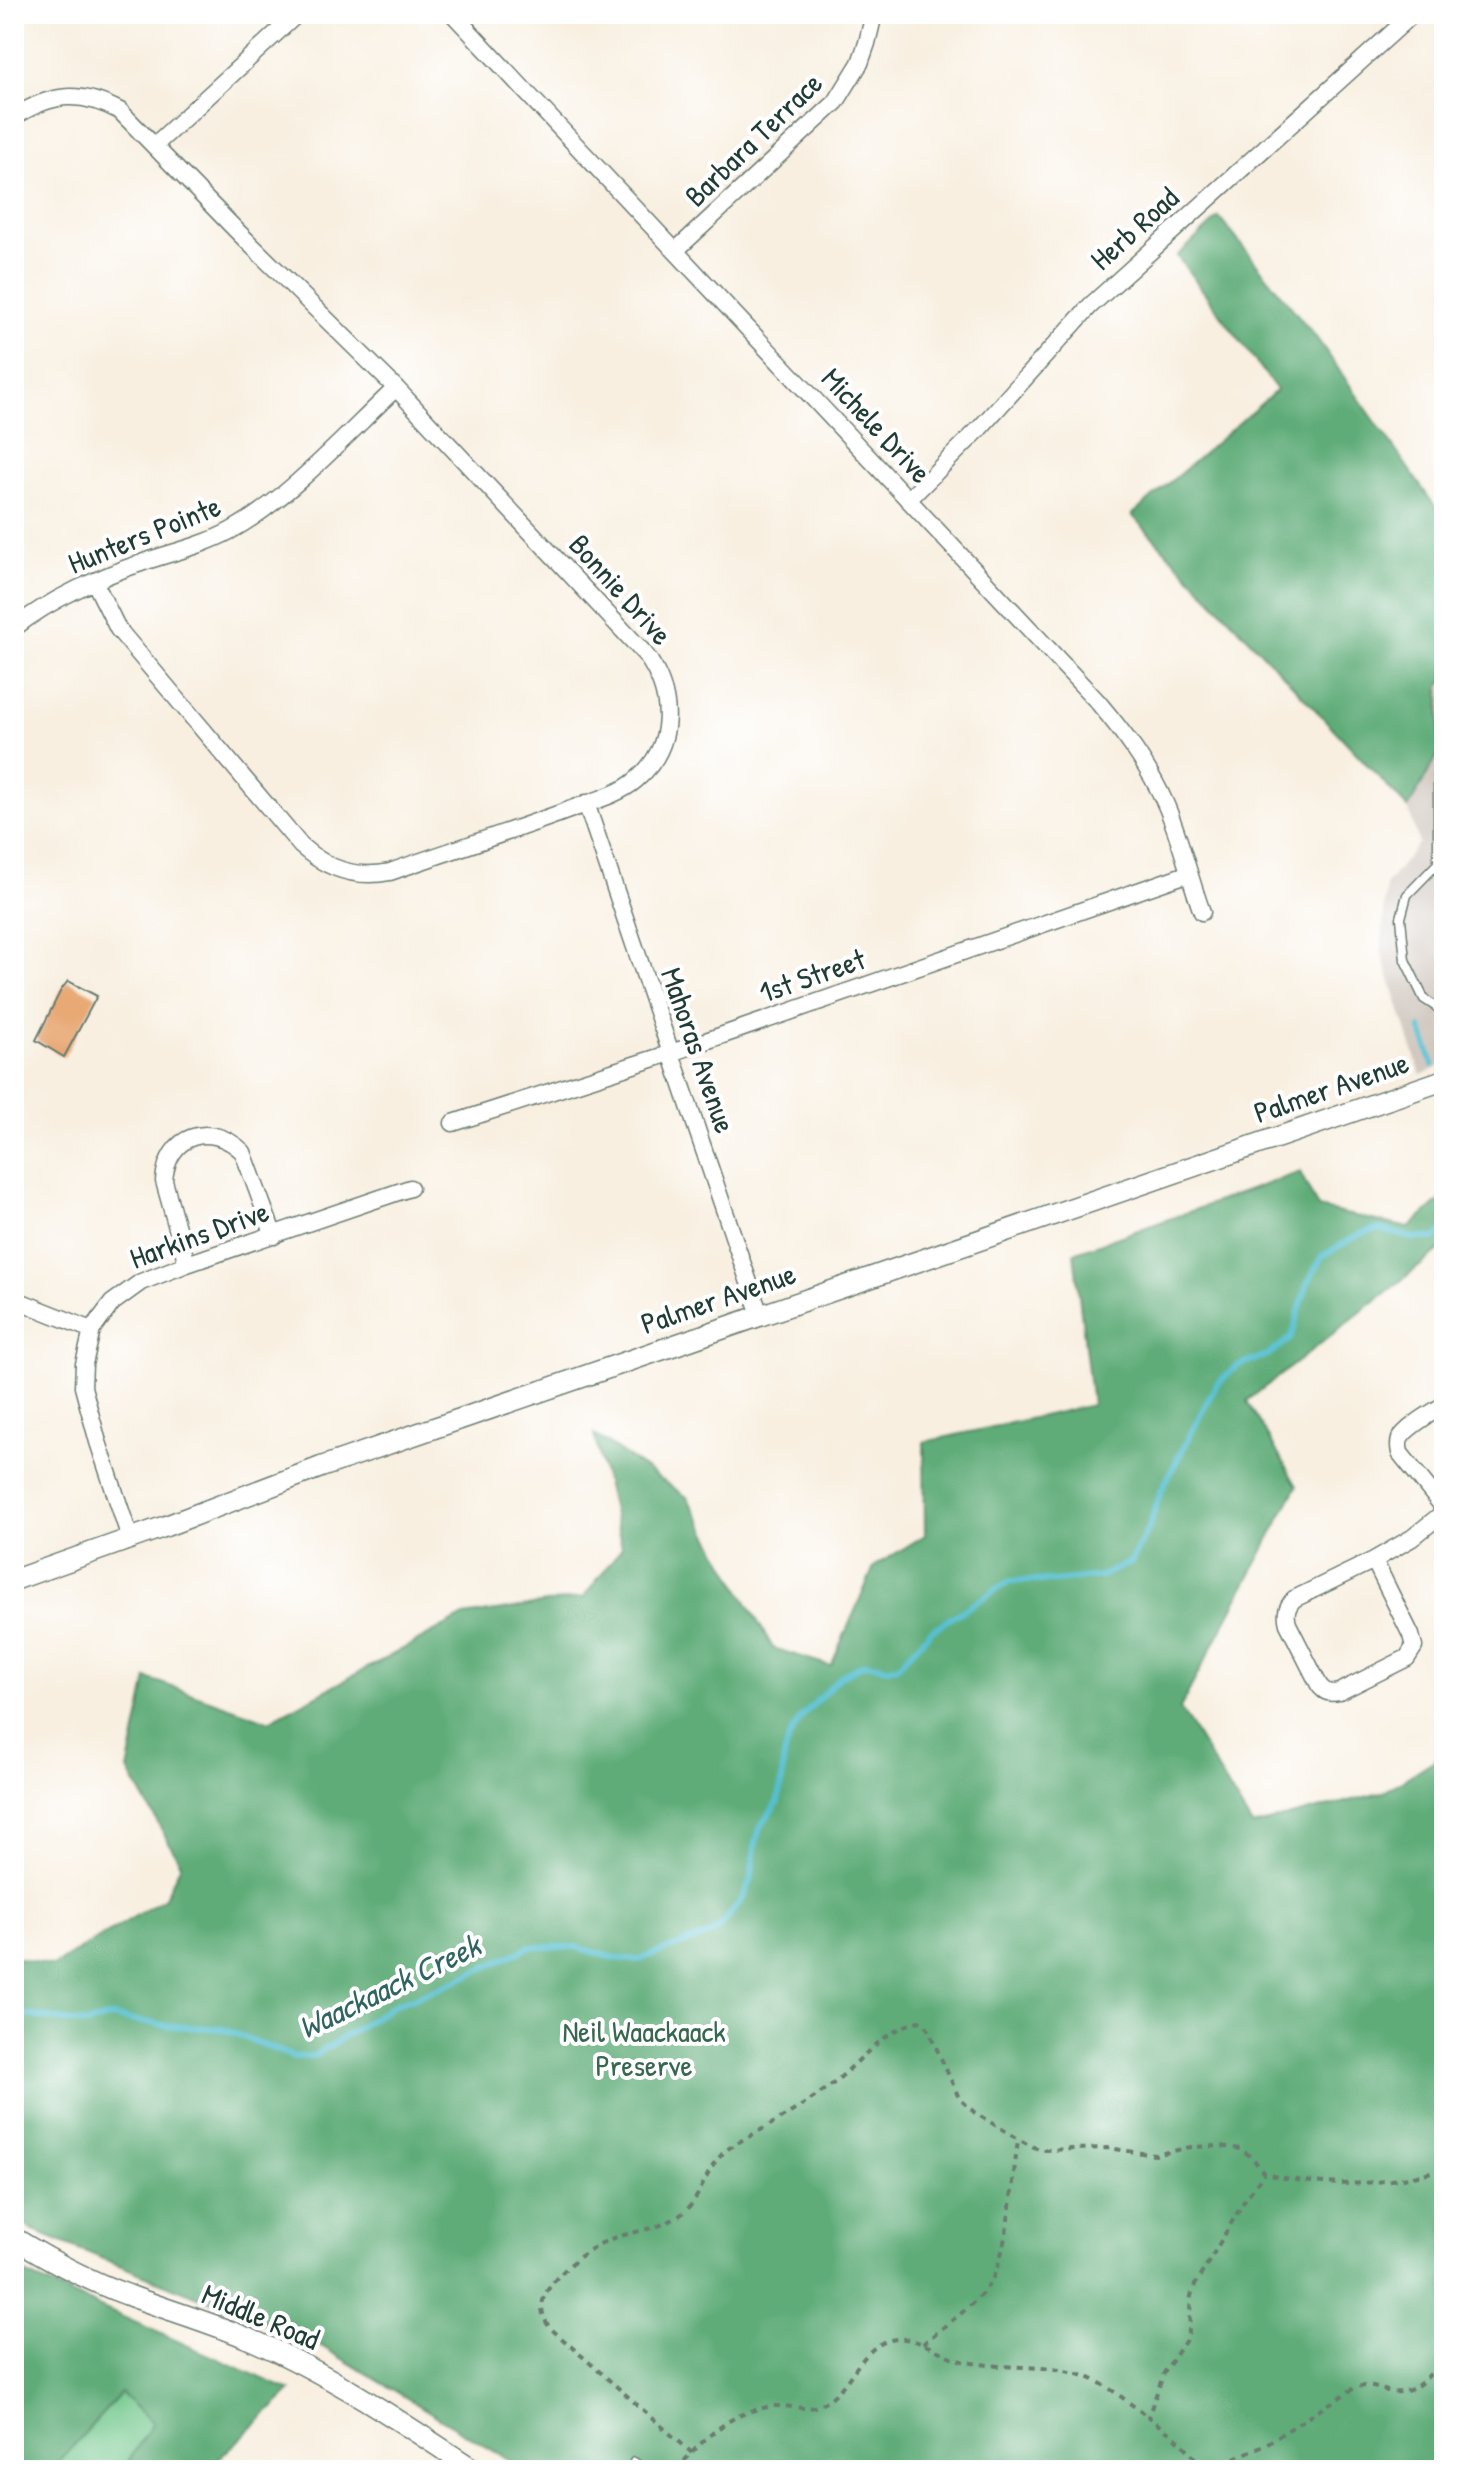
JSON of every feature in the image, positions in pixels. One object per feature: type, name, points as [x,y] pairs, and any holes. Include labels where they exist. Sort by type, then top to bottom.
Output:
[{"type":"street","points":[[156,144],[297,14]]},
{"type":"street","name":"Michele Drive","points":[[453,14],[1123,732],[1165,804],[1202,912]]},
{"type":"street","name":"Barbara Terrace","points":[[675,251],[836,102],[860,63],[874,14]]},
{"type":"street","name":"Herb Road","points":[[908,500],[979,429],[1090,306],[1413,14]]},
{"type":"street","name":"Bonnie Drive","points":[[14,117],[31,106],[53,98],[86,97],[103,101],[120,111],[156,144],[237,231],[396,388],[645,654],[663,685],[667,705],[666,729],[660,749],[649,767],[628,786],[390,872],[352,874],[317,860],[301,846],[118,629],[95,583]]},
{"type":"street","name":"Hunters Pointe","points":[[14,628],[49,603],[144,562],[203,544],[249,520],[285,492],[396,388]]},
{"type":"street","name":"Mahoras Avenue","points":[[586,803],[760,1315]]},
{"type":"street","name":"1st Street","points":[[453,1123],[671,1053],[1187,874]]},
{"type":"street","name":"Palmer Avenue","points":[[14,1580],[321,1467],[1444,1080]]},
{"type":"street","points":[[187,1264],[164,1181],[170,1155],[182,1142],[194,1136],[221,1136],[243,1152],[274,1236]]},
{"type":"street","name":"Harkins Drive","points":[[130,1538],[83,1387],[84,1364],[92,1330],[112,1303],[141,1282],[187,1264],[410,1188]]},
{"type":"street","points":[[14,1299],[92,1330]]},
{"type":"street","points":[[1374,1560],[1414,1647],[1411,1654],[1332,1694],[1319,1685],[1288,1624],[1288,1606],[1294,1599],[1412,1538],[1444,1510],[1400,1453],[1399,1446],[1400,1439],[1407,1431],[1444,1405]]},
{"type":"street","name":"Middle Road","points":[[14,2238],[54,2262],[125,2294],[215,2325],[300,2363],[344,2387],[474,2470]]},
{"type":"lane","points":[[1444,754],[1438,761],[1438,863],[1407,895],[1401,918],[1405,960],[1424,999],[1444,1012]]},
{"type":"lane","points":[[634,2462],[645,2470]]},
{"type":"path","points":[[692,2453],[550,2328],[541,2310],[542,2298],[556,2279],[597,2245],[650,2230],[683,2213],[695,2201],[710,2167],[727,2149],[797,2110],[847,2073],[883,2038],[908,2024],[919,2021],[926,2025],[959,2098],[975,2113],[1018,2140],[1041,2150],[1108,2148],[1155,2155],[1191,2147],[1220,2146],[1240,2149],[1252,2157],[1264,2174],[1298,2182],[1350,2185],[1444,2169]]},
{"type":"path","points":[[923,2344],[981,2294],[992,2280],[1004,2234],[1018,2140]]},
{"type":"path","points":[[1148,2417],[1164,2373],[1186,2340],[1195,2285],[1246,2198],[1264,2174]]},
{"type":"path","points":[[676,2470],[726,2420],[766,2408],[812,2408],[822,2405],[834,2396],[873,2347],[894,2339],[909,2339],[968,2362],[1076,2373],[1109,2388],[1148,2417],[1187,2449],[1200,2469],[1266,2444],[1356,2387],[1367,2384],[1394,2392],[1410,2390],[1427,2377],[1444,2357]]},
{"type":"shaded area","points":[[1444,681],[1444,1065],[1421,1075],[1381,952],[1386,884],[1419,843],[1408,808],[1439,753],[1440,684]]},
{"type":"green space","points":[[1219,217],[1318,340],[1444,519],[1444,681],[1440,684],[1439,753],[1408,808],[1132,515],[1277,390],[1177,256]]},
{"type":"green space","name":"Neil Waackaack Preserve","points":[[1300,1172],[1318,1208],[1409,1228],[1444,1197],[1444,1247],[1247,1401],[1297,1486],[1180,1708],[1252,1826],[1384,1792],[1444,1754],[1444,2470],[525,2470],[321,2346],[31,2230],[14,2216],[14,1957],[53,1966],[165,1898],[181,1864],[128,1770],[147,1678],[269,1721],[464,1616],[584,1597],[622,1547],[594,1434],[687,1497],[773,1648],[831,1666],[874,1567],[925,1535],[924,1442],[1092,1405],[1074,1253]]},
{"type":"green space","points":[[14,2269],[291,2391],[207,2470],[123,2470],[153,2423],[121,2393],[51,2470],[14,2470]]},
{"type":"green space","points":[[121,2393],[153,2423],[123,2470],[51,2470]]},
{"type":"building","points":[[68,981],[97,996],[64,1057],[36,1040]]},
{"type":"waterway","name":"Waackaack Creek","points":[[1421,1028],[1433,1065]]},
{"type":"waterway","name":"Waackaack Creek","points":[[14,2013],[86,2024],[112,2017],[170,2026],[223,2029],[294,2057],[314,2056],[394,2005],[440,1988],[530,1947],[576,1947],[614,1958],[637,1960],[711,1934],[743,1898],[751,1881],[760,1827],[777,1803],[789,1738],[802,1716],[841,1676],[864,1664],[887,1669],[898,1666],[932,1630],[1010,1581],[1055,1581],[1101,1576],[1131,1562],[1149,1527],[1161,1491],[1216,1385],[1237,1366],[1268,1355],[1291,1338],[1307,1284],[1322,1256],[1360,1234],[1379,1229],[1412,1238],[1435,1238],[1444,1231]]}]
